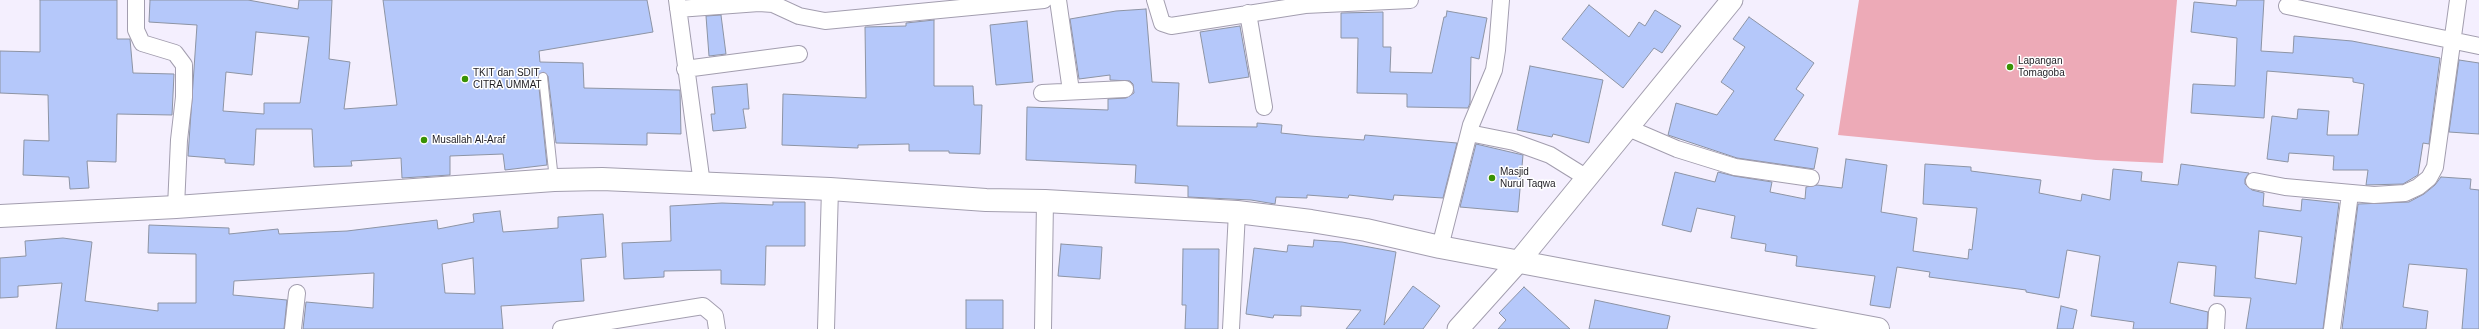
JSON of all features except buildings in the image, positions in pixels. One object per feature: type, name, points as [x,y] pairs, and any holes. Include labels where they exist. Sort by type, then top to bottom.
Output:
[{"type":"highway","points":[[0,216],[176,207],[554,180],[602,179],[830,189],[986,200],[1045,201],[1237,212],[1311,221],[1519,261],[1825,324],[1878,329]]},
{"type":"street","points":[[136,0],[136,30],[142,43],[175,53],[184,65],[184,97],[179,140],[176,207]]},
{"type":"street","points":[[702,184],[685,69],[678,5],[766,4],[785,9],[799,16],[825,21],[1044,0]]},
{"type":"street","points":[[1058,0],[1071,91]]},
{"type":"street","points":[[1155,0],[1160,19],[1167,26],[1182,25],[1248,13],[1306,5],[1410,0]]},
{"type":"street","points":[[1440,247],[1469,133],[1494,70],[1501,0]]},
{"type":"street","points":[[1458,329],[1519,261],[1732,0]]},
{"type":"street","points":[[2254,181],[2350,194],[2405,193],[2418,188],[2429,178],[2435,167],[2451,41],[2458,0]]},
{"type":"street","points":[[2287,6],[2479,46]]},
{"type":"street","points":[[1248,13],[1264,106]]},
{"type":"street","points":[[685,69],[799,54]]},
{"type":"street","points":[[1042,93],[1125,89]]},
{"type":"street","points":[[1628,128],[1677,149],[1735,167],[1811,178]]},
{"type":"street","points":[[1469,133],[1514,142],[1550,155],[1587,178]]},
{"type":"street","points":[[826,329],[830,189]]},
{"type":"street","points":[[2332,329],[2350,194]]},
{"type":"street","points":[[1043,329],[1045,201]]},
{"type":"street","points":[[1231,329],[1237,212]]},
{"type":"street","points":[[293,329],[297,293]]},
{"type":"street","points":[[562,329],[695,306],[703,306],[711,311],[715,316],[717,329]]},
{"type":"street","points":[[2216,329],[2217,312]]},
{"type":"lane","points":[[543,77],[554,180]]},
{"type":"shaded area","name":"Lapangan Tomagoba","points":[[1859,0],[2177,0],[2163,163],[2096,160],[1838,135]]},
{"type":"place","name":"Lapangan Tomagoba","points":[[2010,67]]},
{"type":"place","name":"TKIT dan SDIT CITRA UMMAT","points":[[465,79]]},
{"type":"place","name":"Musallah Al-Araf","points":[[424,140]]},
{"type":"place","name":"Masjid Nurul Taqwa","points":[[1492,178]]}]
